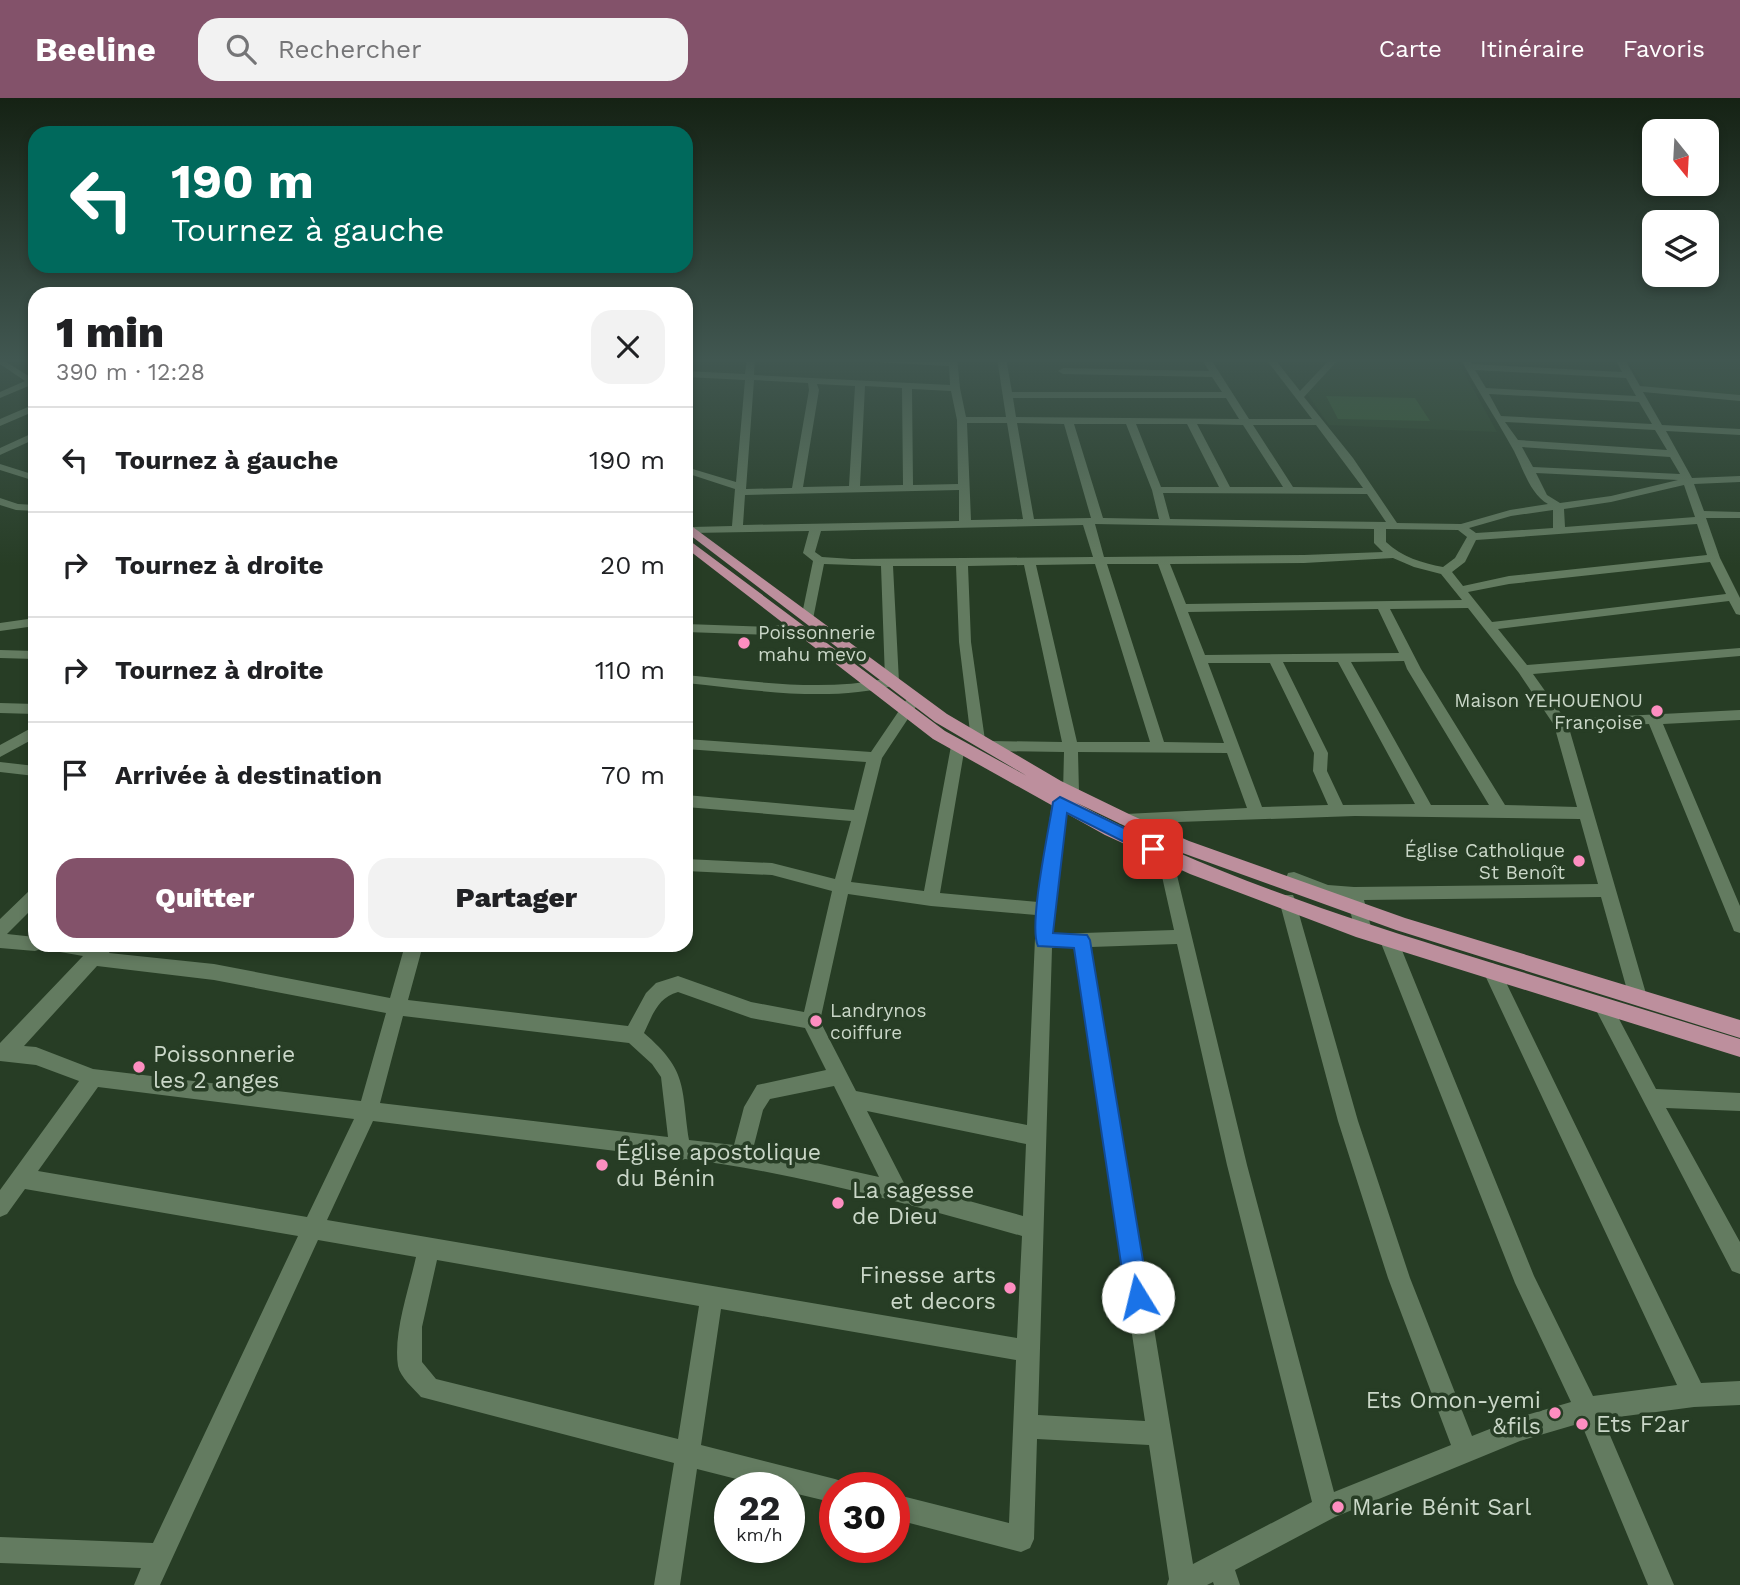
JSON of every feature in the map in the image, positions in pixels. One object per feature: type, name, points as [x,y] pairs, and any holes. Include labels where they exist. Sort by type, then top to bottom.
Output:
[{"type":"main road","points":[[693,536],[910,704],[958,746],[1066,798],[1183,846],[1740,1029]]},
{"type":"main road","points":[[910,704],[984,743],[1111,830],[1196,869],[1287,900],[1363,931],[1740,1048]]},
{"type":"street","points":[[737,529],[745,427]]},
{"type":"street","points":[[797,491],[808,427]]},
{"type":"street","points":[[854,490],[859,427]]},
{"type":"street","points":[[907,427],[908,489]]},
{"type":"street","points":[[962,427],[965,524]]},
{"type":"street","points":[[1012,427],[1029,523]]},
{"type":"street","points":[[1070,427],[1120,631],[1158,746]]},
{"type":"street","points":[[1133,427],[1157,490],[1165,521]]},
{"type":"street","points":[[1193,427],[1226,490]]},
{"type":"street","points":[[1251,427],[1291,492]]},
{"type":"street","points":[[1323,427],[1394,526]]},
{"type":"street","points":[[1504,427],[1543,497],[1556,505]]},
{"type":"street","points":[[1648,427],[1740,432]]},
{"type":"street","points":[[1659,428],[1687,479],[1699,517],[1712,545],[1714,558],[1740,611]]},
{"type":"street","points":[[0,452],[28,441]]},
{"type":"street","points":[[1515,443],[1674,454]]},
{"type":"street","points":[[0,467],[28,476]]},
{"type":"street","points":[[1530,470],[1687,479],[1740,479]]},
{"type":"street","points":[[693,472],[741,489],[797,491],[963,488]]},
{"type":"street","points":[[816,527],[809,553],[819,560],[887,563],[1304,559],[1391,555],[1446,570],[1459,563],[1454,541],[1461,527],[1510,513],[1611,499],[1687,479]]},
{"type":"street","points":[[1157,490],[1371,491]]},
{"type":"street","points":[[0,501],[28,507]]},
{"type":"street","points":[[1556,505],[1559,530]]},
{"type":"street","points":[[0,515],[16,506]]},
{"type":"street","points":[[693,532],[1165,521],[1394,526],[1454,541],[1469,540],[1473,537],[1740,515]]},
{"type":"street","points":[[1345,525],[1380,543],[1391,555]]},
{"type":"street","points":[[1380,526],[1380,543]]},
{"type":"street","points":[[1461,527],[1473,537]]},
{"type":"street","points":[[1460,590],[1509,580],[1714,558]]},
{"type":"street","points":[[693,628],[770,631],[801,622],[819,560]]},
{"type":"street","points":[[1163,560],[1256,811]]},
{"type":"street","points":[[910,1510],[1021,1539],[1045,909],[1066,798],[1071,749],[1029,561]]},
{"type":"street","points":[[962,562],[965,642],[984,743],[1071,749],[1158,746],[1232,748]]},
{"type":"street","points":[[693,680],[829,690],[884,684],[887,563]]},
{"type":"street","points":[[1446,570],[1524,670],[1560,724],[1638,997]]},
{"type":"street","points":[[1489,626],[1733,597]]},
{"type":"street","points":[[1182,608],[1471,604]]},
{"type":"street","points":[[1383,607],[1407,657],[1464,755],[1500,810]]},
{"type":"street","points":[[0,627],[28,623]]},
{"type":"street","points":[[1524,670],[1740,652]]},
{"type":"street","points":[[0,653],[28,655]]},
{"type":"street","points":[[1342,657],[1426,810]]},
{"type":"street","points":[[1201,659],[1407,657]]},
{"type":"street","points":[[1274,658],[1321,754],[1320,771],[1338,811]]},
{"type":"street","points":[[897,1192],[811,1021],[841,887],[875,758],[910,704]]},
{"type":"street","points":[[0,708],[28,709]]},
{"type":"street","points":[[1560,724],[1740,715]]},
{"type":"street","points":[[1654,720],[1732,885],[1740,926]]},
{"type":"street","points":[[0,752],[28,735]]},
{"type":"street","points":[[693,745],[875,758]]},
{"type":"street","points":[[931,900],[958,746]]},
{"type":"street","points":[[0,767],[28,770]]},
{"type":"street","points":[[693,802],[860,816]]},
{"type":"street","points":[[1125,820],[1256,811],[1500,810],[1585,813]]},
{"type":"street","points":[[693,865],[772,869],[841,887],[931,900],[1045,909]]},
{"type":"street","points":[[1169,872],[1237,1165],[1326,1508]]},
{"type":"street","points":[[1294,878],[1356,902],[1606,890]]},
{"type":"street","points":[[1287,900],[1348,1121],[1408,1302],[1465,1449]]},
{"type":"street","points":[[1356,902],[1363,931]]},
{"type":"street","points":[[0,930],[28,903]]},
{"type":"street","points":[[1044,941],[1183,937]]},
{"type":"street","points":[[1388,939],[1526,1283],[1587,1409],[1661,1585]]},
{"type":"street","points":[[1081,940],[1181,1584],[1223,1574],[1326,1508],[1465,1449],[1520,1429],[1587,1409],[1694,1395],[1740,1394]]},
{"type":"street","points":[[0,942],[28,944]]},
{"type":"street","points":[[3,1052],[98,952]]},
{"type":"street","points":[[104,952],[397,1007],[633,1035],[659,1058],[670,1074],[680,1151]]},
{"type":"street","points":[[147,1585],[368,1110],[412,952]]},
{"type":"street","points":[[1492,971],[1694,1395]]},
{"type":"street","points":[[633,1035],[652,999],[662,988],[678,984],[751,1010],[811,1021]]},
{"type":"street","points":[[1602,1006],[1740,1263]]},
{"type":"street","points":[[3,1052],[36,1056],[93,1078],[741,1157],[897,1192],[1033,1229]]},
{"type":"street","points":[[741,1157],[754,1107],[764,1091],[837,1077]]},
{"type":"street","points":[[0,1208],[93,1078]]},
{"type":"street","points":[[848,1098],[1037,1137]]},
{"type":"street","points":[[1650,1098],[1740,1102]]},
{"type":"street","points":[[20,1178],[1028,1351]]},
{"type":"street","points":[[429,1247],[411,1327],[410,1366],[429,1389],[819,1487]]},
{"type":"street","points":[[667,1585],[712,1295]]},
{"type":"street","points":[[1026,1426],[1159,1434]]},
{"type":"street","points":[[0,1550],[160,1556]]},
{"type":"shaded area","points":[[1386,427],[1494,427],[1497,432]]},
{"type":"place","name":"Poissonnerie mahu mevo","points":[[744,643]]},
{"type":"place","name":"Maison YEHOUENOU Françoise","points":[[1657,711]]},
{"type":"place","name":"Église Catholique St Benoît","points":[[1579,861]]},
{"type":"place","name":"Landrynos coiffure","points":[[816,1021]]},
{"type":"place","name":"Poissonnerie les 2 anges","points":[[139,1067]]},
{"type":"place","name":"Église apostolique du Bénin","points":[[602,1165]]},
{"type":"place","name":"La sagesse de Dieu","points":[[838,1203]]},
{"type":"place","name":"Finesse arts et decors","points":[[1010,1288]]},
{"type":"place","name":"Ets Omon-yemi &fils","points":[[1555,1413]]},
{"type":"place","name":"Ets F2ar","points":[[1582,1424]]},
{"type":"place","name":"Marie Bénit Sarl","points":[[1338,1507]]},
{"type":"route","points":[[1138,1297],[1081,940],[1044,941],[1045,909],[1060,802],[1153,849]]}]
